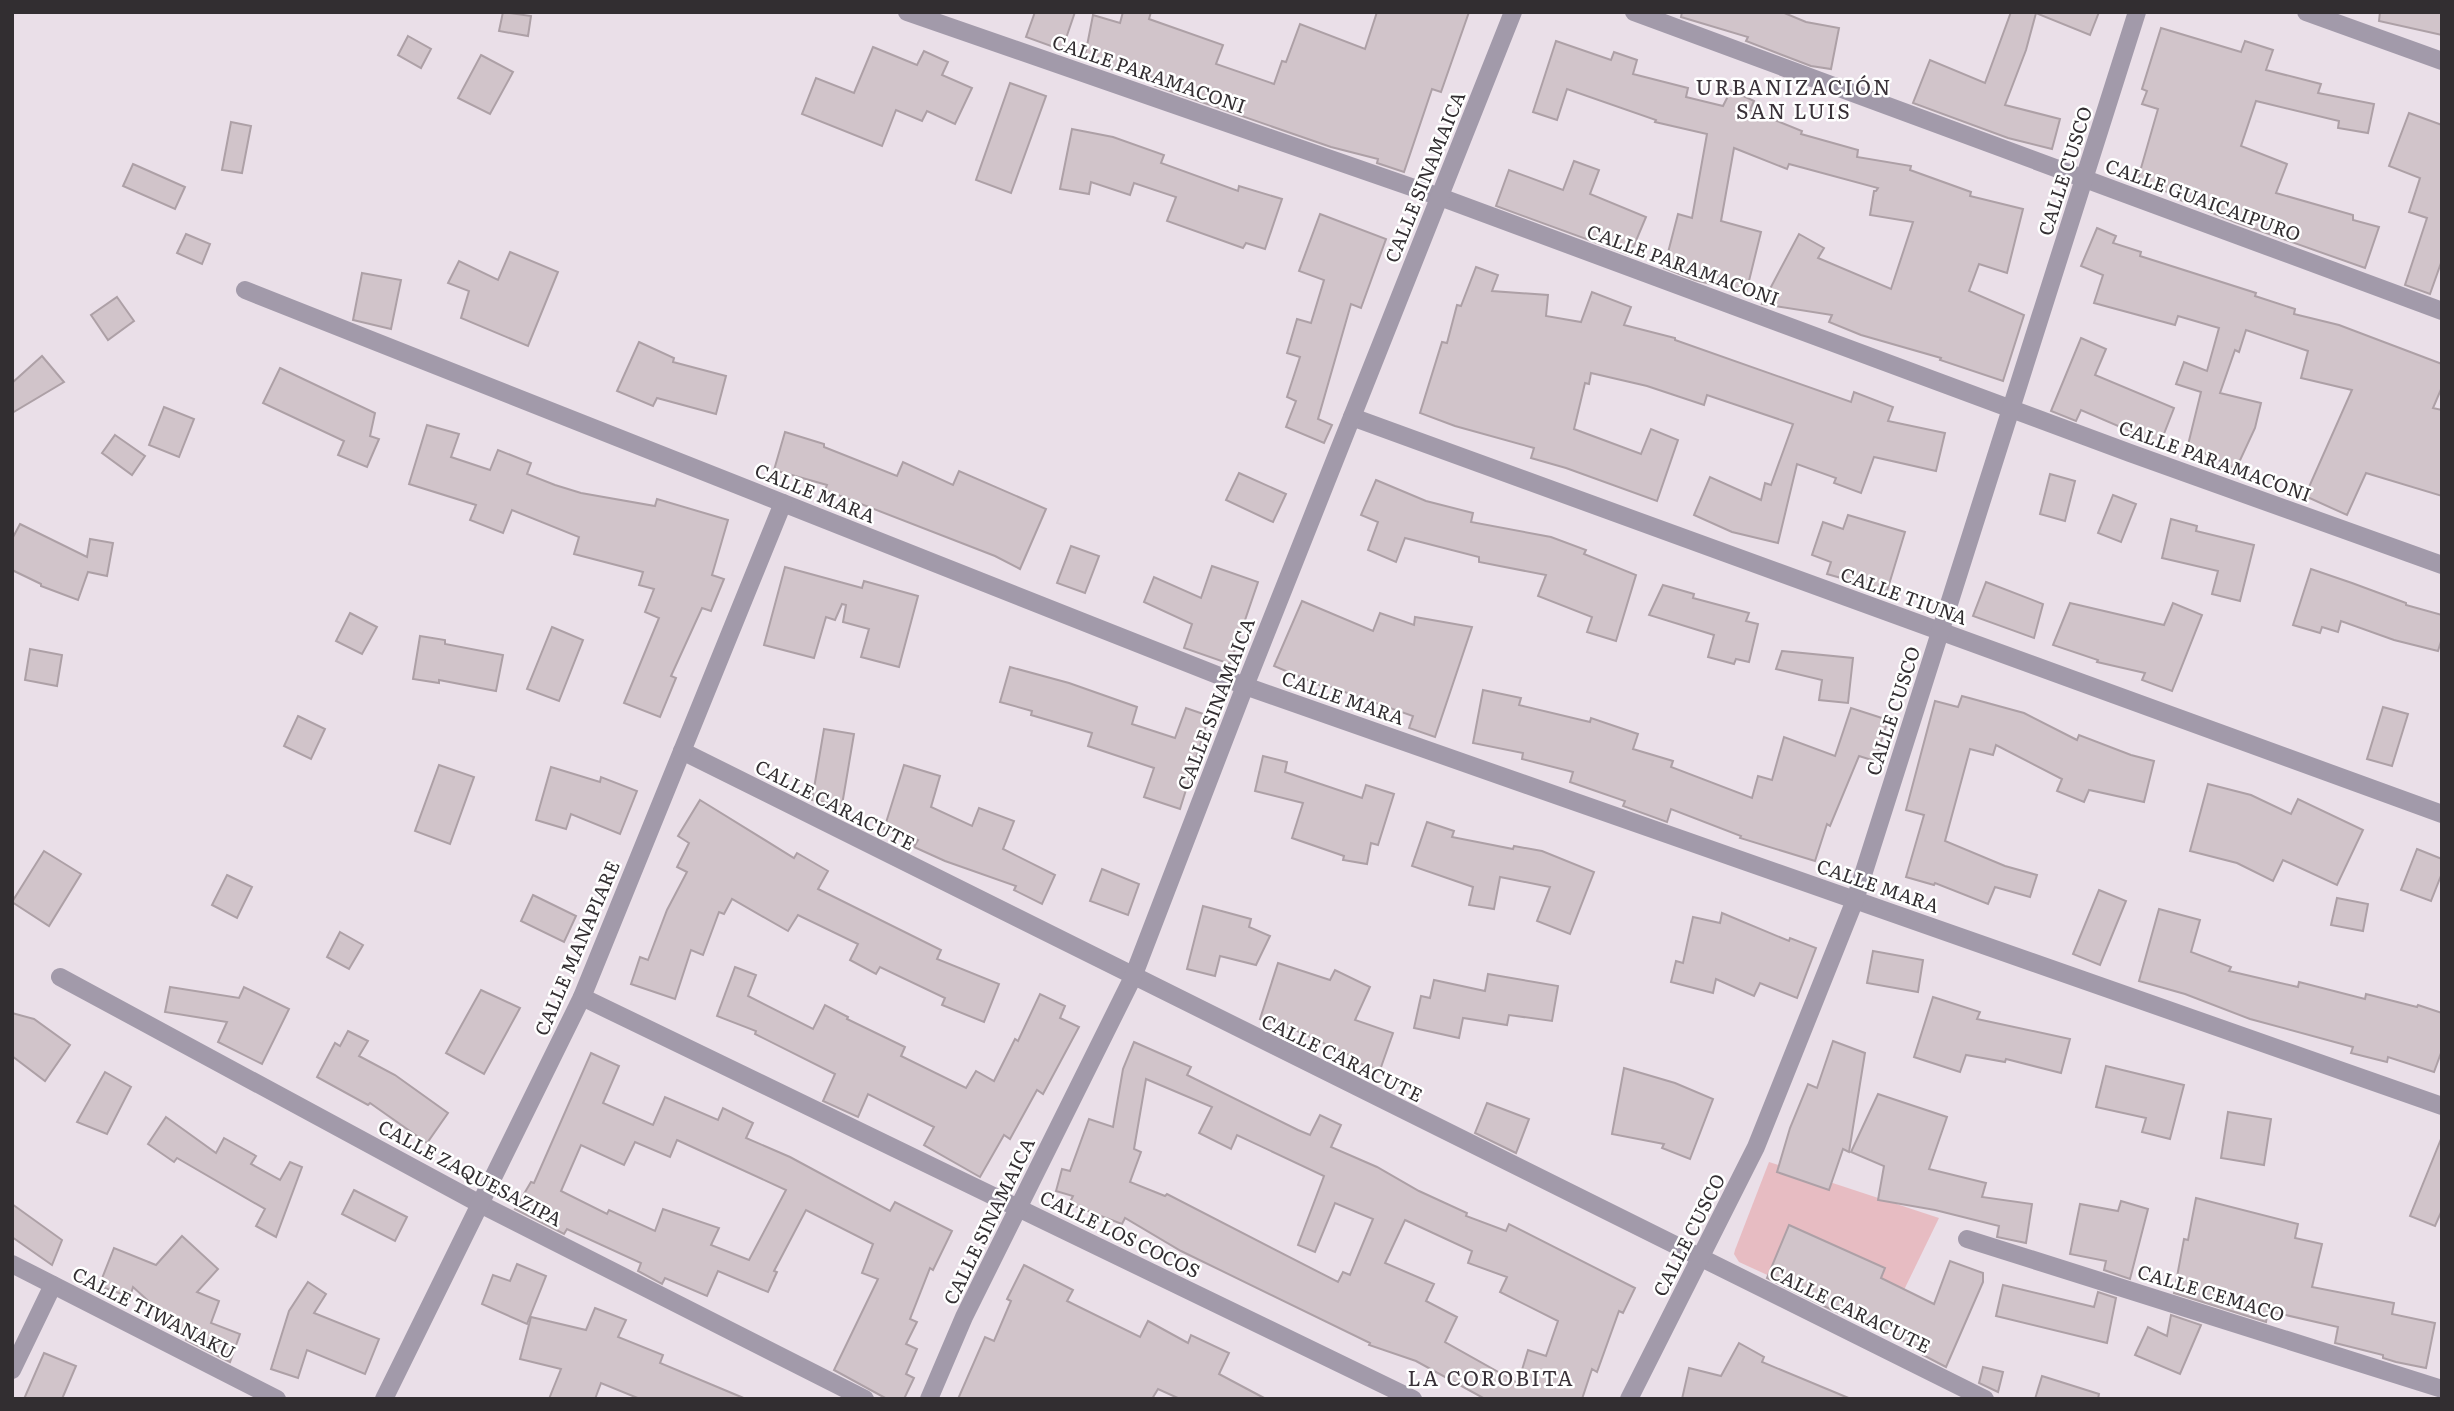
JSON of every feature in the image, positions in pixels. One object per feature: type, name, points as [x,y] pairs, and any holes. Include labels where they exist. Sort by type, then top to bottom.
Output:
[{"type":"street","name":"CALLE PARAMACONI","points":[[907,12],[1440,197],[2011,409],[2442,565]]},
{"type":"street","name":"CALLE SINAMAICA","points":[[929,1399],[964,1317],[1132,977],[1513,12]]},
{"type":"street","name":"CALLE GUAICAIPURO","points":[[1634,12],[2442,311]]},
{"type":"street","name":"CALLE CUSCO","points":[[1629,1399],[1756,1147],[1855,900],[2137,12]]},
{"type":"street","points":[[2306,12],[2442,61]]},
{"type":"street","name":"CALLE MARA","points":[[245,290],[1245,686],[2442,1106]]},
{"type":"street","name":"CALLE TIUNA","points":[[1352,418],[2442,814]]},
{"type":"street","name":"CALLE MANAPIARE","points":[[384,1399],[582,997],[783,503]]},
{"type":"street","name":"CALLE CARACUTE","points":[[682,751],[1132,977],[1986,1399]]},
{"type":"street","name":"CALLE ZAQUESAZIPA","points":[[60,976],[480,1204],[865,1399]]},
{"type":"street","name":"CALLE LOS COCOS","points":[[582,997],[1413,1399]]},
{"type":"street","name":"CALLE CEMACO","points":[[1967,1239],[2442,1389]]},
{"type":"street","name":"CALLE TIWANAKU","points":[[12,1264],[277,1399]]},
{"type":"street","points":[[12,1370],[53,1285]]},
{"type":"shaded area","points":[[1769,1162],[1939,1218],[1885,1329],[1739,1262],[1734,1254],[1735,1250]]},
{"type":"building","points":[[503,12],[531,16],[528,36],[499,31]]},
{"type":"building","points":[[1035,12],[1075,12],[1062,50],[1026,37]]},
{"type":"building","points":[[1123,12],[1151,12],[1149,19],[1223,45],[1216,64],[1274,84],[1282,61],[1286,62],[1300,24],[1365,49],[1377,12],[1469,12],[1441,92],[1432,89],[1404,172],[1377,163],[1378,159],[1331,147],[1155,86],[1158,78],[1110,69],[1111,62],[1085,56],[1093,15],[1120,23]]},
{"type":"building","points":[[1682,12],[1782,12],[1806,22],[1839,28],[1831,69],[1811,66],[1746,41],[1748,37],[1681,17]]},
{"type":"building","points":[[2011,12],[2099,12],[2090,35],[2036,13],[2026,50],[2005,105],[2060,119],[2052,149],[2008,138],[1913,103],[1930,60],[1985,83]]},
{"type":"building","points":[[2380,12],[2442,12],[2442,35],[2379,21]]},
{"type":"building","points":[[2161,28],[2241,52],[2245,41],[2273,50],[2266,70],[2321,84],[2318,93],[2374,104],[2368,133],[2338,128],[2339,121],[2256,101],[2241,146],[2287,164],[2276,193],[2353,215],[2353,220],[2379,227],[2365,268],[2235,222],[2170,196],[2171,193],[2137,182],[2158,109],[2142,104],[2147,91],[2142,89]]},
{"type":"building","points":[[408,36],[431,49],[421,68],[398,55]]},
{"type":"building","points":[[1556,41],[1611,60],[1614,52],[1637,60],[1633,74],[1688,88],[1686,97],[1723,106],[1731,90],[1754,101],[1750,110],[1802,131],[1801,134],[1858,150],[1857,157],[1911,166],[1910,170],[1971,192],[1970,196],[2023,209],[2007,273],[1979,264],[1969,291],[2024,315],[2003,381],[1940,360],[1941,358],[1861,335],[1829,322],[1832,315],[1762,304],[1799,234],[1824,248],[1818,258],[1891,289],[1913,222],[1870,215],[1874,191],[1878,188],[1789,164],[1787,169],[1734,148],[1721,221],[1761,232],[1746,293],[1695,280],[1664,268],[1678,214],[1692,218],[1707,134],[1655,122],[1656,120],[1567,89],[1557,120],[1533,112]]},
{"type":"building","points":[[873,47],[917,65],[924,51],[948,62],[942,75],[972,88],[955,124],[927,111],[922,121],[896,110],[882,146],[802,114],[816,78],[854,93]]},
{"type":"building","points":[[481,55],[513,72],[490,114],[458,98]]},
{"type":"building","points":[[1010,83],[1046,96],[1011,193],[976,180]]},
{"type":"building","points":[[2409,113],[2442,125],[2442,260],[2430,294],[2405,285],[2427,218],[2409,212],[2420,178],[2389,166]]},
{"type":"building","points":[[231,122],[251,126],[242,173],[222,170]]},
{"type":"building","points":[[1072,129],[1113,137],[1164,155],[1161,163],[1238,191],[1239,186],[1282,199],[1265,249],[1246,243],[1243,248],[1167,221],[1176,197],[1134,183],[1130,195],[1091,182],[1089,194],[1060,189]]},
{"type":"building","points":[[1574,161],[1599,170],[1590,194],[1646,217],[1630,255],[1496,206],[1509,170],[1563,190]]},
{"type":"building","points":[[133,164],[185,187],[175,209],[123,186]]},
{"type":"building","points":[[1320,214],[1386,239],[1361,308],[1351,304],[1318,419],[1332,425],[1324,443],[1286,427],[1296,401],[1287,397],[1300,357],[1287,353],[1297,319],[1311,323],[1324,280],[1299,271]]},
{"type":"building","points":[[2097,228],[2116,236],[2113,243],[2141,252],[2140,256],[2256,293],[2255,296],[2295,309],[2294,314],[2339,325],[2442,364],[2442,387],[2433,408],[2442,410],[2442,496],[2366,473],[2347,515],[2305,496],[2352,390],[2301,378],[2308,351],[2246,330],[2239,352],[2235,350],[2220,393],[2261,403],[2255,428],[2236,469],[2188,445],[2201,392],[2176,384],[2184,362],[2207,371],[2219,328],[2178,316],[2175,325],[2094,303],[2103,275],[2081,266]]},
{"type":"building","points":[[186,234],[210,244],[202,264],[177,253]]},
{"type":"building","points":[[510,252],[558,272],[528,346],[461,318],[469,291],[448,283],[459,261],[498,280]]},
{"type":"building","points":[[1476,267],[1498,275],[1492,291],[1548,295],[1546,316],[1581,322],[1592,292],[1631,307],[1624,325],[1675,338],[1851,402],[1854,392],[1893,407],[1888,421],[1945,433],[1936,471],[1874,457],[1861,493],[1834,483],[1836,478],[1797,464],[1778,543],[1732,532],[1694,515],[1710,477],[1761,500],[1765,483],[1771,485],[1793,424],[1707,395],[1704,405],[1647,386],[1591,373],[1589,384],[1585,383],[1574,429],[1641,454],[1651,429],[1678,440],[1657,501],[1531,458],[1534,448],[1455,426],[1420,413],[1442,342],[1447,343],[1457,305],[1461,306]]},
{"type":"building","points":[[362,273],[401,280],[391,329],[353,320]]},
{"type":"building","points":[[117,297],[134,321],[108,340],[91,315]]},
{"type":"building","points":[[2081,338],[2106,349],[2095,375],[2174,408],[2160,444],[2081,410],[2076,421],[2051,411]]},
{"type":"building","points":[[639,342],[674,358],[673,362],[726,376],[716,414],[657,398],[653,406],[617,391]]},
{"type":"building","points":[[42,356],[64,382],[12,413],[12,383]]},
{"type":"building","points":[[280,368],[375,413],[370,436],[379,439],[367,467],[338,455],[344,441],[263,403]]},
{"type":"building","points":[[164,407],[194,419],[179,457],[149,445]]},
{"type":"building","points":[[427,425],[459,434],[451,457],[490,470],[498,450],[531,463],[527,474],[581,493],[655,506],[657,499],[728,520],[712,575],[724,579],[711,611],[702,608],[671,676],[676,678],[660,717],[624,703],[659,618],[645,612],[654,589],[639,585],[643,572],[574,554],[579,537],[512,510],[503,533],[470,520],[476,505],[409,484]]},
{"type":"building","points":[[785,432],[824,444],[824,447],[897,476],[903,462],[953,485],[959,471],[1046,509],[1020,569],[995,556],[825,490],[827,485],[774,470]]},
{"type":"building","points":[[115,435],[145,456],[132,475],[102,453]]},
{"type":"building","points":[[1239,473],[1286,494],[1273,522],[1226,500]]},
{"type":"building","points":[[2050,474],[2075,481],[2065,521],[2040,514]]},
{"type":"building","points":[[1376,480],[1426,501],[1473,513],[1471,522],[1551,537],[1586,550],[1584,554],[1636,575],[1616,641],[1587,632],[1592,617],[1538,596],[1546,575],[1479,562],[1479,557],[1405,538],[1396,562],[1368,550],[1378,522],[1361,515]]},
{"type":"building","points":[[2113,495],[2136,504],[2121,542],[2098,533]]},
{"type":"building","points":[[1848,515],[1905,532],[1887,591],[1827,574],[1831,562],[1812,555],[1823,522],[1843,529]]},
{"type":"building","points":[[2171,519],[2197,526],[2196,531],[2254,545],[2240,601],[2212,594],[2218,571],[2162,558]]},
{"type":"building","points":[[20,524],[87,557],[90,539],[113,543],[107,576],[88,572],[78,600],[41,586],[12,570],[12,539]]},
{"type":"building","points":[[1071,546],[1099,556],[1085,593],[1057,583]]},
{"type":"building","points":[[1212,566],[1258,582],[1230,664],[1184,648],[1192,624],[1144,602],[1154,577],[1201,598]]},
{"type":"building","points":[[785,567],[862,588],[864,581],[918,596],[899,667],[861,657],[869,629],[843,622],[846,605],[842,604],[835,620],[826,617],[814,658],[764,645]]},
{"type":"building","points":[[2311,569],[2406,605],[2442,615],[2442,638],[2438,651],[2394,640],[2341,621],[2338,632],[2322,627],[2320,633],[2293,625]]},
{"type":"building","points":[[1986,582],[2043,604],[2034,638],[1973,616]]},
{"type":"building","points":[[1663,585],[1694,594],[1693,598],[1749,613],[1746,621],[1758,624],[1749,662],[1736,659],[1734,664],[1708,657],[1714,635],[1649,615]]},
{"type":"building","points":[[1302,601],[1373,631],[1380,613],[1414,625],[1415,617],[1472,627],[1435,737],[1409,728],[1413,716],[1325,685],[1324,687],[1274,666]]},
{"type":"building","points":[[2070,603],[2164,625],[2173,603],[2202,615],[2172,691],[2142,680],[2145,673],[2097,662],[2098,660],[2053,645]]},
{"type":"building","points":[[350,613],[377,627],[362,654],[336,641]]},
{"type":"building","points":[[552,627],[583,640],[559,701],[527,689]]},
{"type":"building","points":[[420,636],[445,640],[445,644],[503,655],[496,691],[439,680],[439,683],[413,679]]},
{"type":"building","points":[[30,649],[62,655],[57,686],[25,680]]},
{"type":"building","points":[[1782,651],[1853,658],[1848,703],[1819,700],[1822,680],[1776,669]]},
{"type":"building","points":[[1010,667],[1069,683],[1137,707],[1132,724],[1175,738],[1186,708],[1209,716],[1180,809],[1144,797],[1154,768],[1088,746],[1092,733],[1031,715],[1032,711],[1000,702]]},
{"type":"building","points":[[1483,690],[1521,698],[1519,705],[1590,722],[1591,718],[1638,734],[1633,749],[1673,761],[1671,767],[1752,798],[1758,776],[1772,780],[1784,737],[1835,756],[1851,708],[1888,720],[1875,761],[1859,756],[1830,826],[1827,824],[1815,861],[1740,838],[1741,836],[1671,809],[1667,822],[1623,806],[1625,801],[1570,782],[1573,772],[1522,759],[1523,753],[1473,743]]},
{"type":"building","points":[[1962,696],[2024,713],[2077,740],[2079,735],[2154,761],[2144,802],[2089,790],[2084,802],[2057,791],[2062,779],[1996,745],[1993,755],[1970,749],[1945,841],[2005,866],[2037,875],[2030,897],[1995,887],[1988,904],[1935,883],[1934,885],[1906,877],[1924,815],[1906,810],[1935,701],[1958,707]]},
{"type":"building","points":[[2383,707],[2408,714],[2392,766],[2367,759]]},
{"type":"building","points":[[298,716],[325,729],[311,759],[284,746]]},
{"type":"building","points":[[824,729],[854,734],[842,805],[812,800]]},
{"type":"building","points":[[1263,756],[1287,762],[1285,772],[1362,798],[1366,785],[1394,794],[1378,845],[1371,843],[1367,864],[1343,860],[1344,856],[1292,838],[1303,803],[1255,791]]},
{"type":"building","points":[[439,765],[474,777],[450,844],[415,831]]},
{"type":"building","points":[[904,765],[940,776],[931,807],[972,826],[979,808],[1014,821],[1003,849],[1055,875],[1042,904],[1014,890],[1016,886],[945,861],[914,847],[918,840],[884,829]]},
{"type":"building","points":[[551,767],[600,782],[601,777],[637,791],[620,834],[571,814],[566,829],[536,820]]},
{"type":"building","points":[[2208,784],[2251,795],[2291,814],[2298,799],[2363,830],[2337,885],[2283,860],[2273,881],[2237,863],[2190,851]]},
{"type":"building","points":[[700,800],[794,858],[797,853],[828,871],[818,889],[941,950],[937,959],[999,984],[984,1022],[942,1005],[945,998],[880,967],[876,974],[850,960],[858,944],[798,915],[788,931],[732,899],[724,914],[719,912],[703,955],[691,950],[675,999],[631,984],[640,957],[648,960],[667,910],[687,872],[677,867],[689,843],[678,836]]},
{"type":"building","points":[[1427,822],[1454,831],[1452,837],[1513,849],[1514,846],[1542,851],[1594,872],[1570,934],[1537,921],[1550,887],[1500,877],[1494,909],[1469,905],[1473,887],[1412,866]]},
{"type":"building","points":[[2417,849],[2442,859],[2442,873],[2431,901],[2401,890]]},
{"type":"building","points":[[44,851],[81,874],[49,926],[12,902]]},
{"type":"building","points":[[1102,869],[1139,884],[1128,915],[1090,901]]},
{"type":"building","points":[[227,875],[252,887],[237,918],[212,905]]},
{"type":"building","points":[[2099,890],[2126,901],[2100,965],[2073,954]]},
{"type":"building","points":[[533,895],[576,916],[564,942],[521,921]]},
{"type":"building","points":[[2337,898],[2368,904],[2363,931],[2331,925]]},
{"type":"building","points":[[1203,906],[1251,919],[1249,927],[1270,936],[1256,965],[1220,956],[1215,976],[1187,969]]},
{"type":"building","points":[[2159,909],[2200,920],[2191,952],[2231,967],[2229,971],[2298,987],[2299,982],[2365,999],[2366,994],[2442,1013],[2442,1050],[2434,1072],[2388,1057],[2387,1062],[2351,1053],[2353,1047],[2250,1019],[2185,994],[2139,981]]},
{"type":"building","points":[[1722,913],[1789,941],[1790,938],[1816,948],[1797,998],[1760,983],[1754,996],[1716,979],[1713,993],[1671,982],[1676,961],[1683,963],[1693,917],[1720,923]]},
{"type":"building","points":[[340,932],[363,945],[349,969],[327,957]]},
{"type":"building","points":[[1873,951],[1923,960],[1918,992],[1867,983]]},
{"type":"building","points":[[1278,963],[1330,980],[1335,970],[1370,987],[1355,1020],[1393,1033],[1380,1070],[1359,1063],[1360,1060],[1295,1030],[1260,1019]]},
{"type":"building","points":[[735,967],[756,975],[748,996],[813,1029],[825,1005],[848,1017],[847,1019],[905,1047],[901,1056],[966,1088],[976,1071],[994,1081],[1015,1039],[1018,1041],[1040,994],[1065,1006],[1060,1018],[1079,1027],[1043,1094],[1037,1090],[1010,1139],[1004,1135],[980,1177],[924,1145],[934,1127],[868,1094],[858,1117],[823,1101],[835,1074],[755,1034],[756,1031],[717,1016]]},
{"type":"building","points":[[1488,974],[1558,986],[1552,1021],[1509,1015],[1507,1025],[1463,1018],[1459,1038],[1414,1028],[1421,996],[1430,998],[1434,980],[1485,991]]},
{"type":"building","points":[[170,987],[239,998],[244,987],[289,1009],[262,1064],[218,1042],[227,1022],[165,1012]]},
{"type":"building","points":[[481,990],[520,1008],[484,1074],[446,1053]]},
{"type":"building","points":[[1933,997],[1980,1012],[1977,1019],[2070,1039],[2061,1073],[2006,1059],[2005,1062],[1966,1055],[1960,1072],[1914,1057]]},
{"type":"building","points":[[12,1013],[34,1019],[70,1045],[45,1081],[12,1056]]},
{"type":"building","points":[[348,1031],[368,1041],[359,1056],[395,1075],[448,1113],[427,1143],[370,1103],[368,1105],[317,1077],[335,1043],[340,1046]]},
{"type":"building","points":[[1833,1041],[1865,1053],[1849,1152],[1843,1149],[1829,1190],[1777,1172],[1790,1128],[1808,1084],[1817,1088]]},
{"type":"building","points":[[1134,1042],[1191,1067],[1187,1075],[1310,1135],[1320,1115],[1341,1125],[1331,1147],[1467,1213],[1466,1216],[1506,1231],[1509,1224],[1635,1288],[1623,1313],[1619,1311],[1597,1372],[1592,1369],[1582,1399],[1485,1399],[1416,1361],[1369,1345],[1370,1343],[1181,1251],[1125,1218],[1122,1224],[1069,1204],[1073,1196],[1056,1191],[1062,1169],[1070,1171],[1089,1119],[1113,1127],[1123,1069]],"holes":[[[1146,1079],[1212,1107],[1199,1133],[1231,1149],[1237,1135],[1324,1176],[1298,1245],[1315,1252],[1335,1203],[1373,1219],[1350,1275],[1343,1272],[1338,1282],[1167,1194],[1165,1196],[1130,1182],[1141,1152],[1134,1149]],[[1405,1220],[1472,1251],[1468,1263],[1507,1277],[1500,1292],[1558,1321],[1546,1356],[1528,1350],[1518,1383],[1445,1342],[1457,1317],[1426,1301],[1434,1284],[1385,1263]]]},
{"type":"building","points":[[591,1053],[619,1066],[603,1103],[653,1125],[665,1097],[718,1120],[723,1108],[753,1123],[746,1138],[790,1157],[890,1211],[895,1202],[952,1231],[933,1270],[930,1268],[910,1319],[917,1322],[906,1344],[917,1349],[906,1374],[914,1378],[904,1399],[887,1399],[834,1370],[878,1279],[862,1273],[873,1244],[806,1210],[774,1271],[777,1272],[768,1292],[718,1271],[707,1296],[665,1278],[662,1284],[638,1271],[641,1263],[567,1229],[564,1234],[515,1209],[531,1182],[534,1183]],"holes":[[[677,1140],[786,1190],[749,1260],[711,1245],[719,1228],[663,1209],[655,1231],[609,1210],[607,1214],[561,1191],[581,1145],[624,1165],[635,1142],[670,1157]]]},
{"type":"building","points":[[2106,1066],[2184,1085],[2170,1139],[2142,1132],[2146,1118],[2096,1107]]},
{"type":"building","points":[[1624,1068],[1675,1083],[1713,1099],[1690,1159],[1662,1148],[1664,1144],[1612,1134]]},
{"type":"building","points":[[105,1072],[131,1087],[107,1134],[77,1122]]},
{"type":"building","points":[[1878,1094],[1947,1117],[1929,1169],[1986,1183],[1982,1197],[2032,1204],[2026,1243],[1997,1237],[1999,1226],[1935,1210],[1878,1200],[1884,1166],[1851,1152]]},
{"type":"building","points":[[1487,1103],[1529,1119],[1516,1153],[1475,1133]]},
{"type":"building","points":[[2228,1112],[2271,1119],[2264,1165],[2221,1158]]},
{"type":"building","points":[[166,1117],[216,1153],[224,1138],[256,1156],[251,1164],[280,1180],[290,1162],[302,1167],[276,1237],[256,1226],[265,1209],[177,1158],[174,1162],[148,1144]]},
{"type":"building","points":[[2441,1139],[2442,1210],[2435,1226],[2410,1216]]},
{"type":"building","points":[[354,1190],[407,1217],[395,1241],[342,1214]]},
{"type":"building","points":[[2196,1198],[2298,1224],[2295,1238],[2322,1244],[2312,1287],[2394,1303],[2392,1314],[2435,1323],[2426,1368],[2396,1362],[2383,1358],[2383,1355],[2335,1343],[2338,1327],[2268,1311],[2266,1322],[2174,1293],[2184,1239],[2188,1240]]},
{"type":"building","points":[[2121,1201],[2148,1209],[2130,1279],[2104,1270],[2106,1261],[2070,1254],[2080,1204],[2118,1211]]},
{"type":"building","points":[[12,1204],[62,1240],[52,1265],[12,1237]]},
{"type":"building","points":[[1789,1225],[1885,1268],[1881,1278],[1934,1304],[1950,1261],[1983,1273],[1983,1282],[1946,1367],[1923,1355],[1925,1350],[1832,1310],[1767,1278]]},
{"type":"building","points":[[182,1236],[218,1269],[197,1292],[219,1301],[211,1323],[240,1334],[230,1362],[186,1340],[187,1336],[133,1287],[130,1297],[99,1286],[114,1248],[156,1265]]},
{"type":"building","points":[[517,1264],[546,1276],[527,1324],[482,1304],[493,1275],[510,1281]]},
{"type":"building","points":[[1024,1265],[1073,1290],[1067,1301],[1140,1337],[1148,1321],[1188,1343],[1191,1335],[1229,1353],[1219,1374],[1266,1399],[1180,1399],[1158,1389],[1152,1399],[958,1399],[985,1337],[994,1341],[1011,1301],[1007,1299]]},
{"type":"building","points":[[308,1282],[326,1294],[314,1313],[379,1339],[365,1374],[307,1350],[298,1378],[271,1369],[289,1311]]},
{"type":"building","points":[[2003,1285],[2094,1307],[2098,1292],[2116,1298],[2107,1343],[1996,1316]]},
{"type":"building","points":[[595,1308],[626,1320],[618,1337],[663,1355],[660,1363],[746,1399],[640,1399],[601,1383],[595,1399],[549,1399],[561,1369],[520,1359],[531,1317],[586,1330]]},
{"type":"building","points":[[2171,1315],[2201,1325],[2180,1374],[2135,1355],[2148,1327],[2167,1336]]},
{"type":"building","points":[[1739,1343],[1764,1357],[1762,1362],[1851,1399],[1682,1399],[1689,1368],[1721,1376]]},
{"type":"building","points":[[44,1353],[76,1366],[62,1399],[24,1399]]},
{"type":"building","points":[[1983,1367],[2003,1372],[1998,1392],[1979,1383]]},
{"type":"building","points":[[2042,1376],[2099,1394],[2098,1399],[2035,1399]]},
{"type":"district","name":"URBANIZACIÓN SAN LUIS","points":[[1794,100]]},
{"type":"district","name":"LA COROBITA","points":[[1491,1379]]}]
